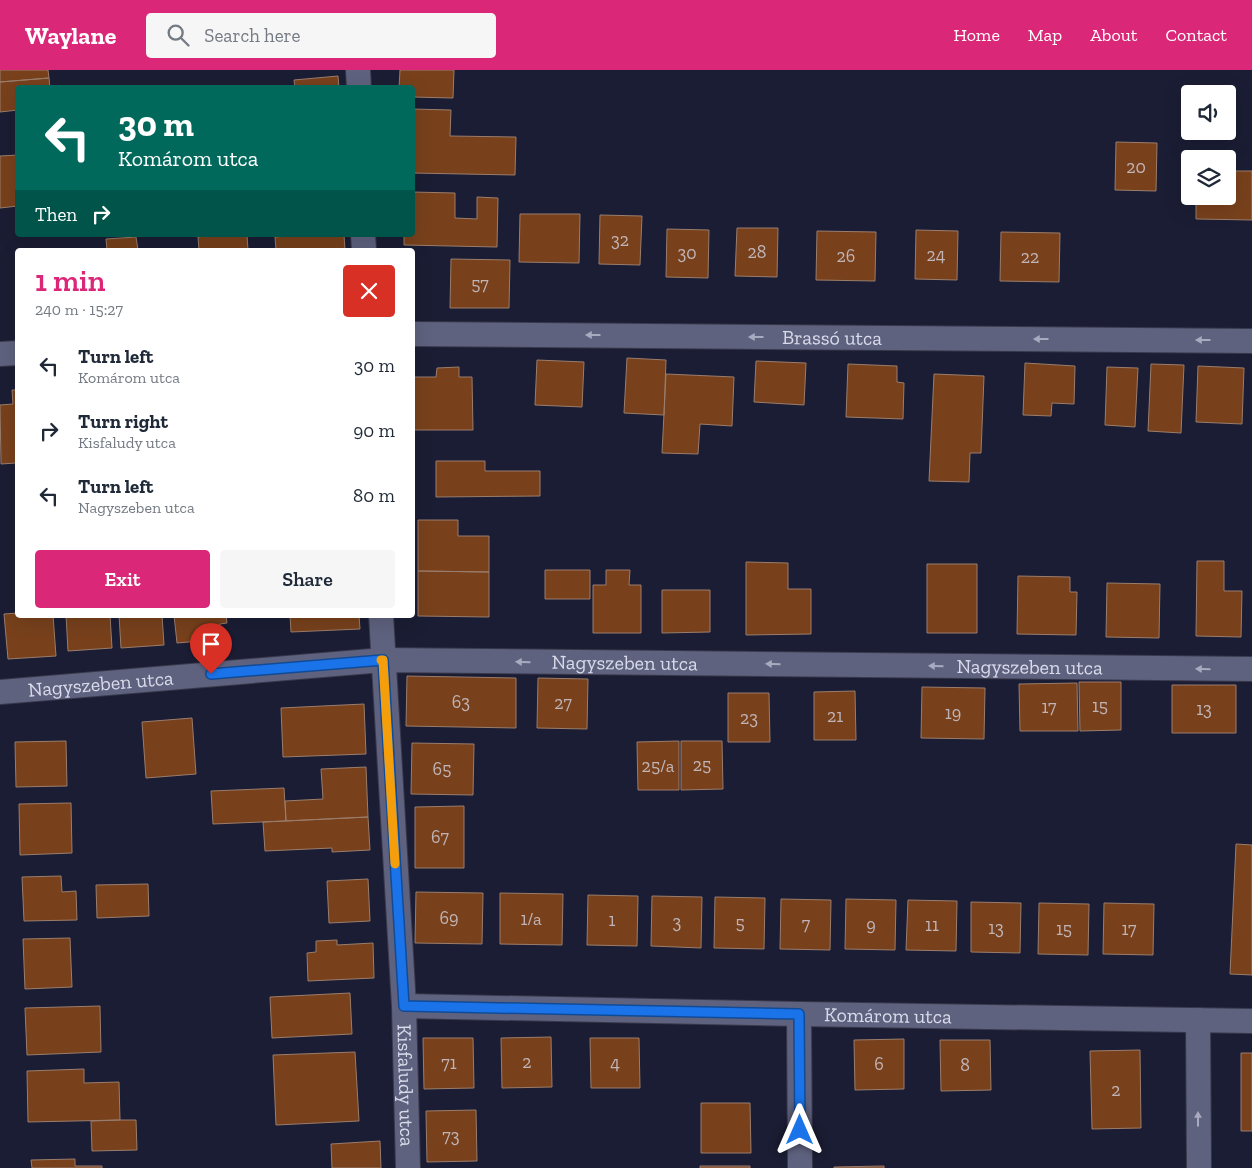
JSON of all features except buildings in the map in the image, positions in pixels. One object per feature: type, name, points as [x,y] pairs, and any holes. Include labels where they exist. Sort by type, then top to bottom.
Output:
[{"type":"street","points":[[358,70],[359,85]]},
{"type":"street","name":"Brassó utca","points":[[415,334],[1252,341]]},
{"type":"street","points":[[0,354],[15,353]]},
{"type":"street","name":"Kisfaludy utca","points":[[381,618],[404,1006],[408,1168]]},
{"type":"street","name":"Nagyszeben utca","points":[[0,692],[383,660],[1252,669]]},
{"type":"street","name":"Komárom utca","points":[[404,1006],[1252,1021]]},
{"type":"street","points":[[799,1014],[800,1168]]},
{"type":"street","points":[[1198,1020],[1198,1168]]},
{"type":"slow traffic","points":[[381,660],[383,660],[395,864]]},
{"type":"route","points":[[211,674],[383,660],[404,1006],[799,1014],[800,1130]]}]
